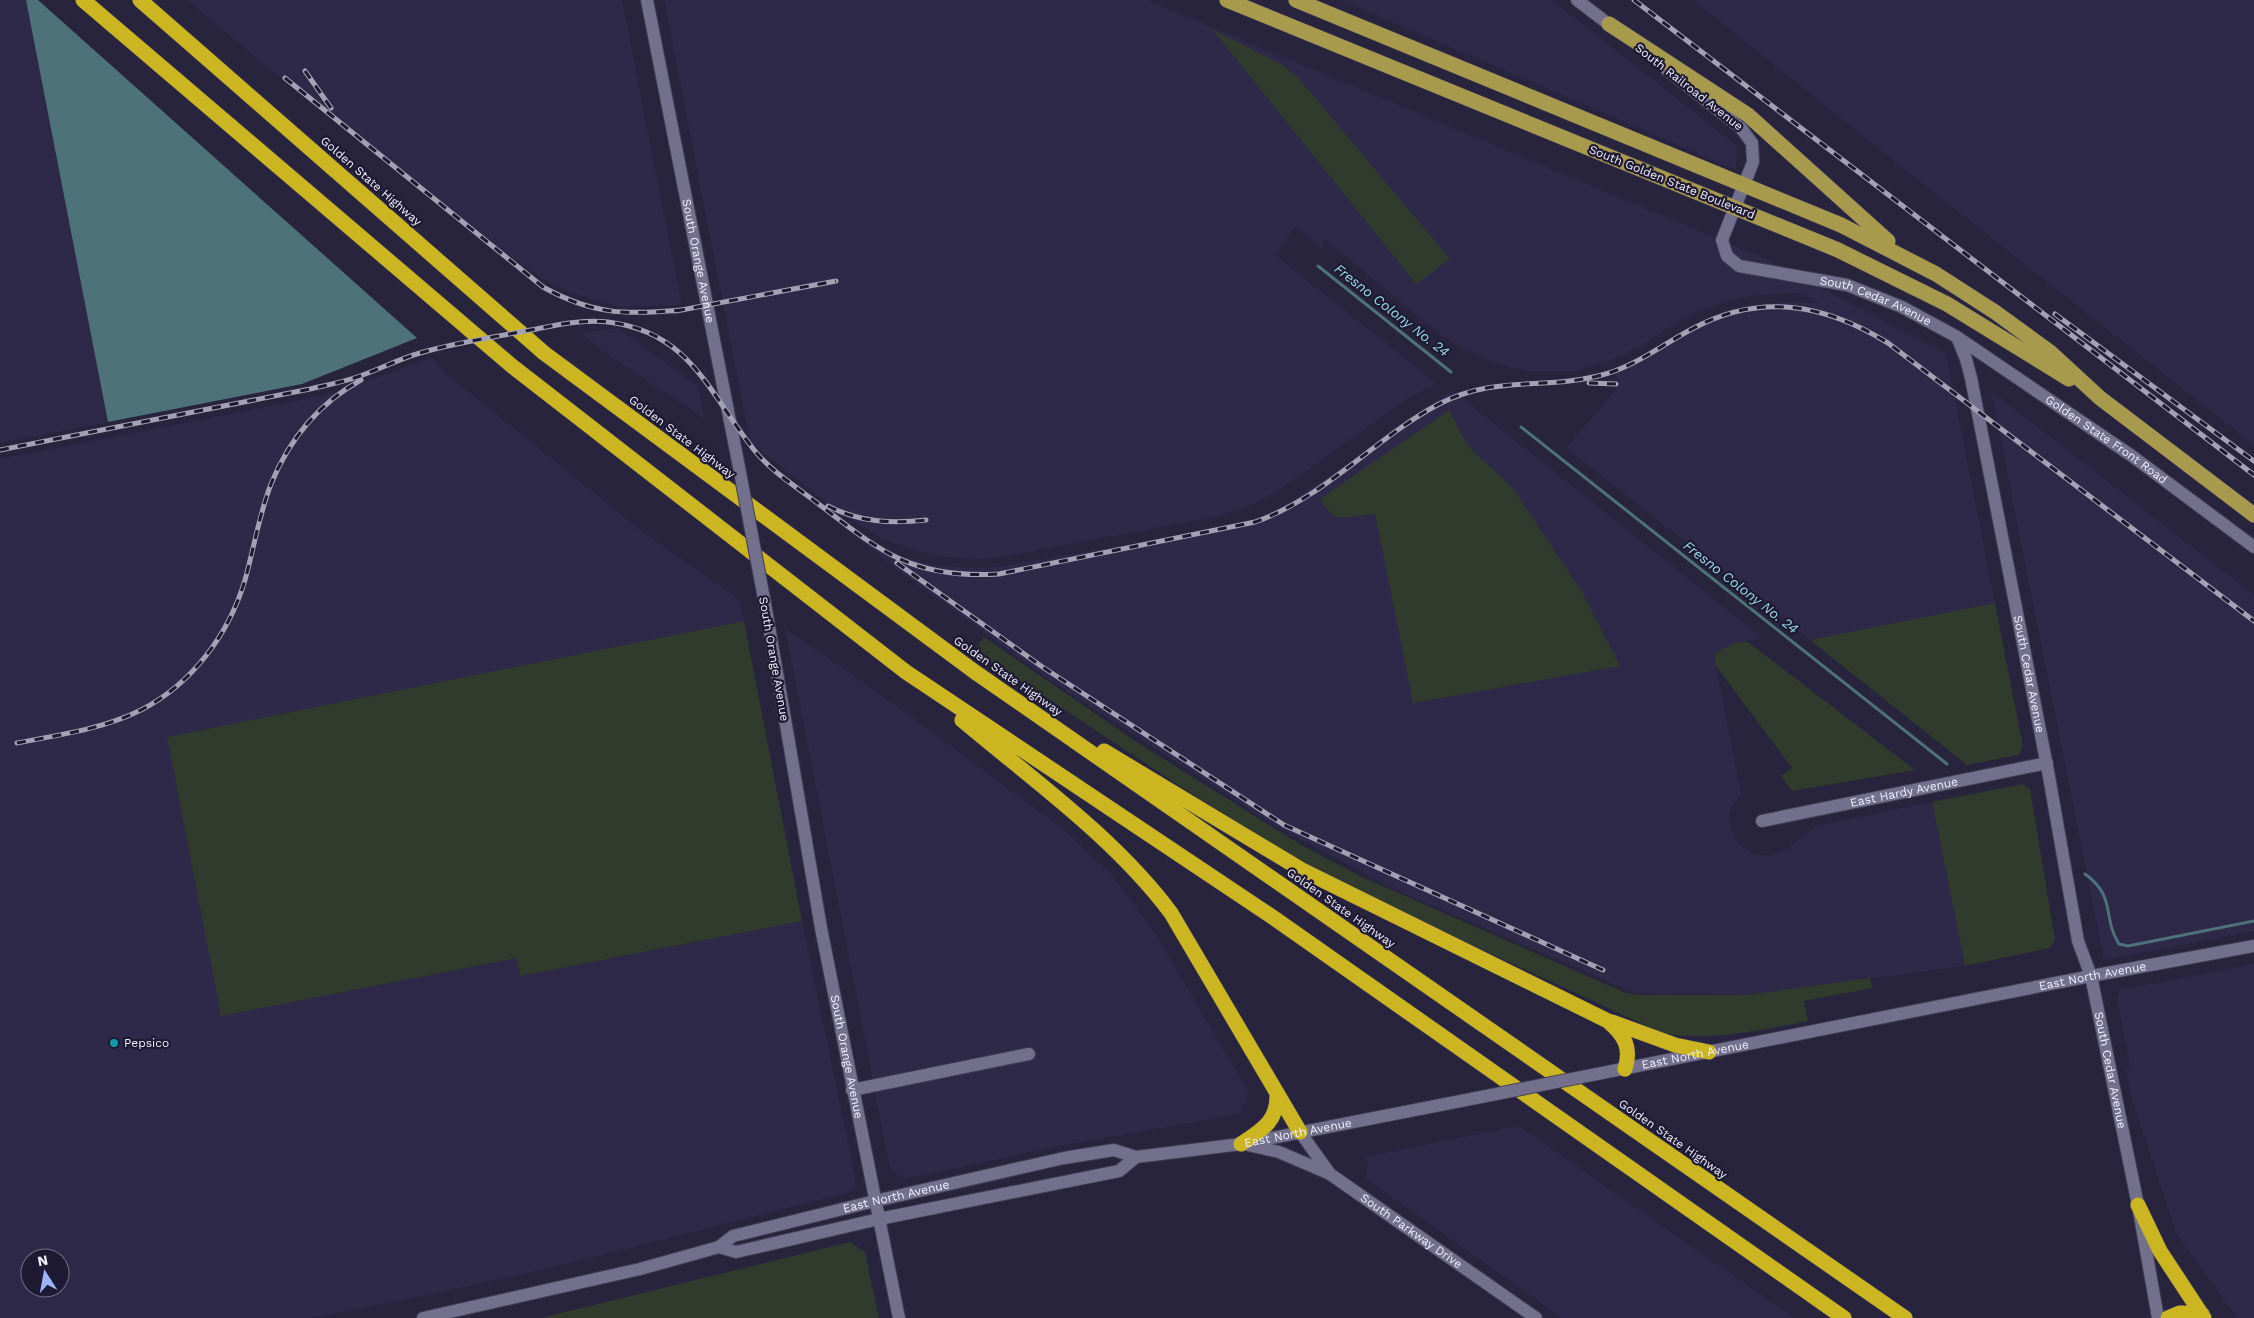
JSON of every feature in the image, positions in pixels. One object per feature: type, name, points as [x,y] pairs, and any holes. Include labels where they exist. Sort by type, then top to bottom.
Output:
[{"type":"highway","points":[[82,0],[512,366],[906,672],[1096,832],[1136,870],[1171,913],[1300,1132]]},
{"type":"highway","name":"Golden State Highway","points":[[140,0],[544,353],[975,672],[1905,1318]]},
{"type":"highway","points":[[906,672],[1271,916],[1844,1318]]},
{"type":"highway","points":[[975,672],[1302,870],[1608,1021],[1675,1045],[1709,1052]]},
{"type":"highway","points":[[1608,1021],[1621,1032],[1628,1044],[1628,1059],[1625,1069]]},
{"type":"highway","points":[[1241,1144],[1268,1124],[1277,1106],[1277,1094]]},
{"type":"highway","points":[[2138,1205],[2160,1251],[2203,1316]]},
{"type":"highway","points":[[2168,1318],[2180,1313],[2203,1316]]},
{"type":"main road","name":"South Golden State Boulevard","points":[[1227,0],[1740,196],[1841,225],[1904,256],[1943,278],[1995,312],[2050,352],[2100,398]]},
{"type":"main road","name":"South Golden State Boulevard","points":[[1296,0],[1740,196],[1838,250],[1917,287],[1975,320],[2100,398],[2254,515]]},
{"type":"main road","points":[[1609,24],[1748,115],[1904,256]]},
{"type":"street","name":"South Orange Avenue","points":[[647,0],[740,467],[821,928],[899,1318]]},
{"type":"street","name":"South Railroad Avenue","points":[[1577,0],[1747,134],[1752,144],[1754,156],[1740,196]]},
{"type":"street","name":"South Cedar Avenue","points":[[1740,196],[1723,234],[1722,246],[1727,256],[1739,266],[1847,285],[1902,307],[1957,337],[1966,359],[2047,763],[2078,941],[2091,976],[2138,1205],[2158,1318]]},
{"type":"street","name":"Golden State Front Road","points":[[1957,337],[2132,456],[2254,547]]},
{"type":"street","name":"East Hardy Avenue","points":[[1762,821],[2047,763]]},
{"type":"street","name":"East North Avenue","points":[[423,1318],[640,1269],[719,1247],[733,1236],[875,1200],[1073,1157],[1114,1150],[1136,1157],[1241,1144],[2091,976],[2254,946]]},
{"type":"street","points":[[852,1090],[1029,1054]]},
{"type":"street","name":"South Parkway Drive","points":[[1300,1132],[1330,1174],[1536,1318]]},
{"type":"street","points":[[1241,1144],[1279,1152],[1330,1174]]},
{"type":"street","name":"East North Avenue","points":[[719,1247],[736,1252],[879,1219],[1119,1171],[1136,1157]]},
{"type":"shaded area","points":[[0,0],[26,0],[108,422],[0,443]]},
{"type":"shaded area","points":[[26,0],[38,0],[417,338],[302,384],[108,422]]},
{"type":"shaded area","points":[[187,0],[622,0],[682,305],[620,307],[573,294],[549,282],[522,265],[284,81]]},
{"type":"shaded area","points":[[664,0],[1147,0],[1764,258],[1946,354],[1995,603],[1810,640],[1566,448],[1616,389],[1615,369],[1644,355],[1686,328],[1724,311],[1750,305],[1784,302],[1820,303],[1799,293],[1755,295],[1732,300],[1695,313],[1642,345],[1610,361],[1573,371],[1532,371],[1497,364],[1462,348],[1435,330],[1322,237],[1324,251],[1296,226],[1275,255],[1436,383],[1410,397],[1285,486],[1254,504],[1219,516],[994,558],[973,559],[936,556],[885,540],[840,513],[750,442]]},
{"type":"shaded area","points":[[1342,0],[1552,0],[1737,146],[1736,170]]},
{"type":"shaded area","points":[[1693,0],[2254,0],[2254,445],[1899,165]]},
{"type":"shaded area","points":[[1212,29],[1281,64],[1297,76],[1450,259],[1416,284]]},
{"type":"shaded area","points":[[618,328],[698,387],[704,418],[604,352],[581,333]]},
{"type":"shaded area","points":[[432,358],[444,372],[644,533],[740,600],[744,621],[168,737],[221,1015],[516,958],[520,976],[802,921],[856,1181],[854,1188],[849,1192],[575,1262],[428,1295],[311,1318],[0,1318],[0,459],[322,396]]},
{"type":"shaded area","points":[[1453,391],[1764,639],[1738,642],[1714,655],[1741,793],[1731,808],[1729,817],[1730,827],[1738,844],[1753,854],[1771,856],[1786,850],[1815,826],[1932,802],[1965,966],[1746,995],[1634,993],[1392,888],[1275,826],[1054,683],[906,576],[838,523],[878,547],[900,556],[938,566],[981,568],[1005,566],[1225,528],[1259,520],[1295,499],[1364,453],[1422,410]]},
{"type":"shaded area","points":[[1991,391],[2254,595],[2254,931],[2104,960]]},
{"type":"shaded area","points":[[1449,410],[1468,446],[1511,486],[1583,594],[1620,666],[1413,703],[1375,514],[1337,517],[1331,514],[1320,499]]},
{"type":"shaded area","points":[[1995,603],[2023,747],[2018,755],[1967,765],[1810,640]]},
{"type":"shaded area","points":[[744,621],[802,921],[520,976],[516,958],[221,1016],[167,737]]},
{"type":"shaded area","points":[[785,628],[877,692],[1063,829],[1112,875],[1153,930],[1249,1093],[1239,1114],[1054,1147],[905,1179],[890,1169]]},
{"type":"shaded area","points":[[984,637],[1135,741],[1303,846],[1362,877],[1626,993],[1641,995],[1746,995],[1870,978],[1872,988],[1804,1001],[1808,1021],[1717,1036],[1662,1033],[1356,891],[1293,857],[1186,790],[974,650]]},
{"type":"shaded area","points":[[1738,642],[1748,642],[1915,770],[1792,791],[1781,776],[1792,768],[1716,666],[1714,655],[1718,651]]},
{"type":"shaded area","points":[[2023,784],[2030,789],[2055,940],[2049,948],[1965,966],[1932,802]]},
{"type":"shaded area","points":[[2254,964],[2254,1318],[2237,1318],[2177,1235],[2129,1090],[2126,1069],[2130,1068],[2117,998],[2120,990]]},
{"type":"shaded area","points":[[1519,1126],[1794,1318],[1562,1318],[1365,1178],[1368,1166],[1366,1157]]},
{"type":"shaded area","points":[[850,1242],[865,1252],[879,1318],[541,1318]]},
{"type":"waterway","name":"Fresno Colony No. 24","points":[[1318,266],[1451,372]]},
{"type":"waterway","name":"Fresno Colony No. 24","points":[[1521,427],[1947,764]]},
{"type":"waterway","name":"Fresno Colony No. 24","points":[[2085,874],[2095,883],[2105,899],[2111,925],[2119,944],[2128,946],[2254,921]]},
{"type":"railway","points":[[1634,0],[2254,475]]},
{"type":"railway","points":[[305,71],[331,108]]},
{"type":"railway","points":[[285,78],[543,287],[578,303],[610,311],[681,310]]},
{"type":"railway","points":[[676,311],[836,281]]},
{"type":"railway","points":[[0,450],[310,389],[348,380],[412,355],[459,343],[587,321],[608,322],[636,328],[660,338],[679,352],[710,388],[739,430],[768,465],[839,520],[880,548],[899,559],[920,567],[943,572],[999,574],[1255,522],[1304,498],[1393,433],[1439,404],[1460,395],[1499,386],[1577,380],[1598,376],[1623,368],[1717,317],[1742,310],[1767,307],[1792,308],[1840,319],[1888,343],[2254,621]]},
{"type":"railway","points":[[2055,314],[2254,461]]},
{"type":"railway","points":[[17,743],[80,731],[126,717],[159,699],[192,672],[219,638],[238,600],[267,496],[278,468],[287,452],[296,438],[319,411],[346,389],[361,380]]},
{"type":"railway","points":[[1589,383],[1616,384]]},
{"type":"railway","points":[[828,506],[863,519],[888,522],[926,520]]},
{"type":"railway","points":[[897,563],[1041,666],[1284,825],[1603,970]]},
{"type":"place","name":"Pepsico","points":[[114,1043]]}]
